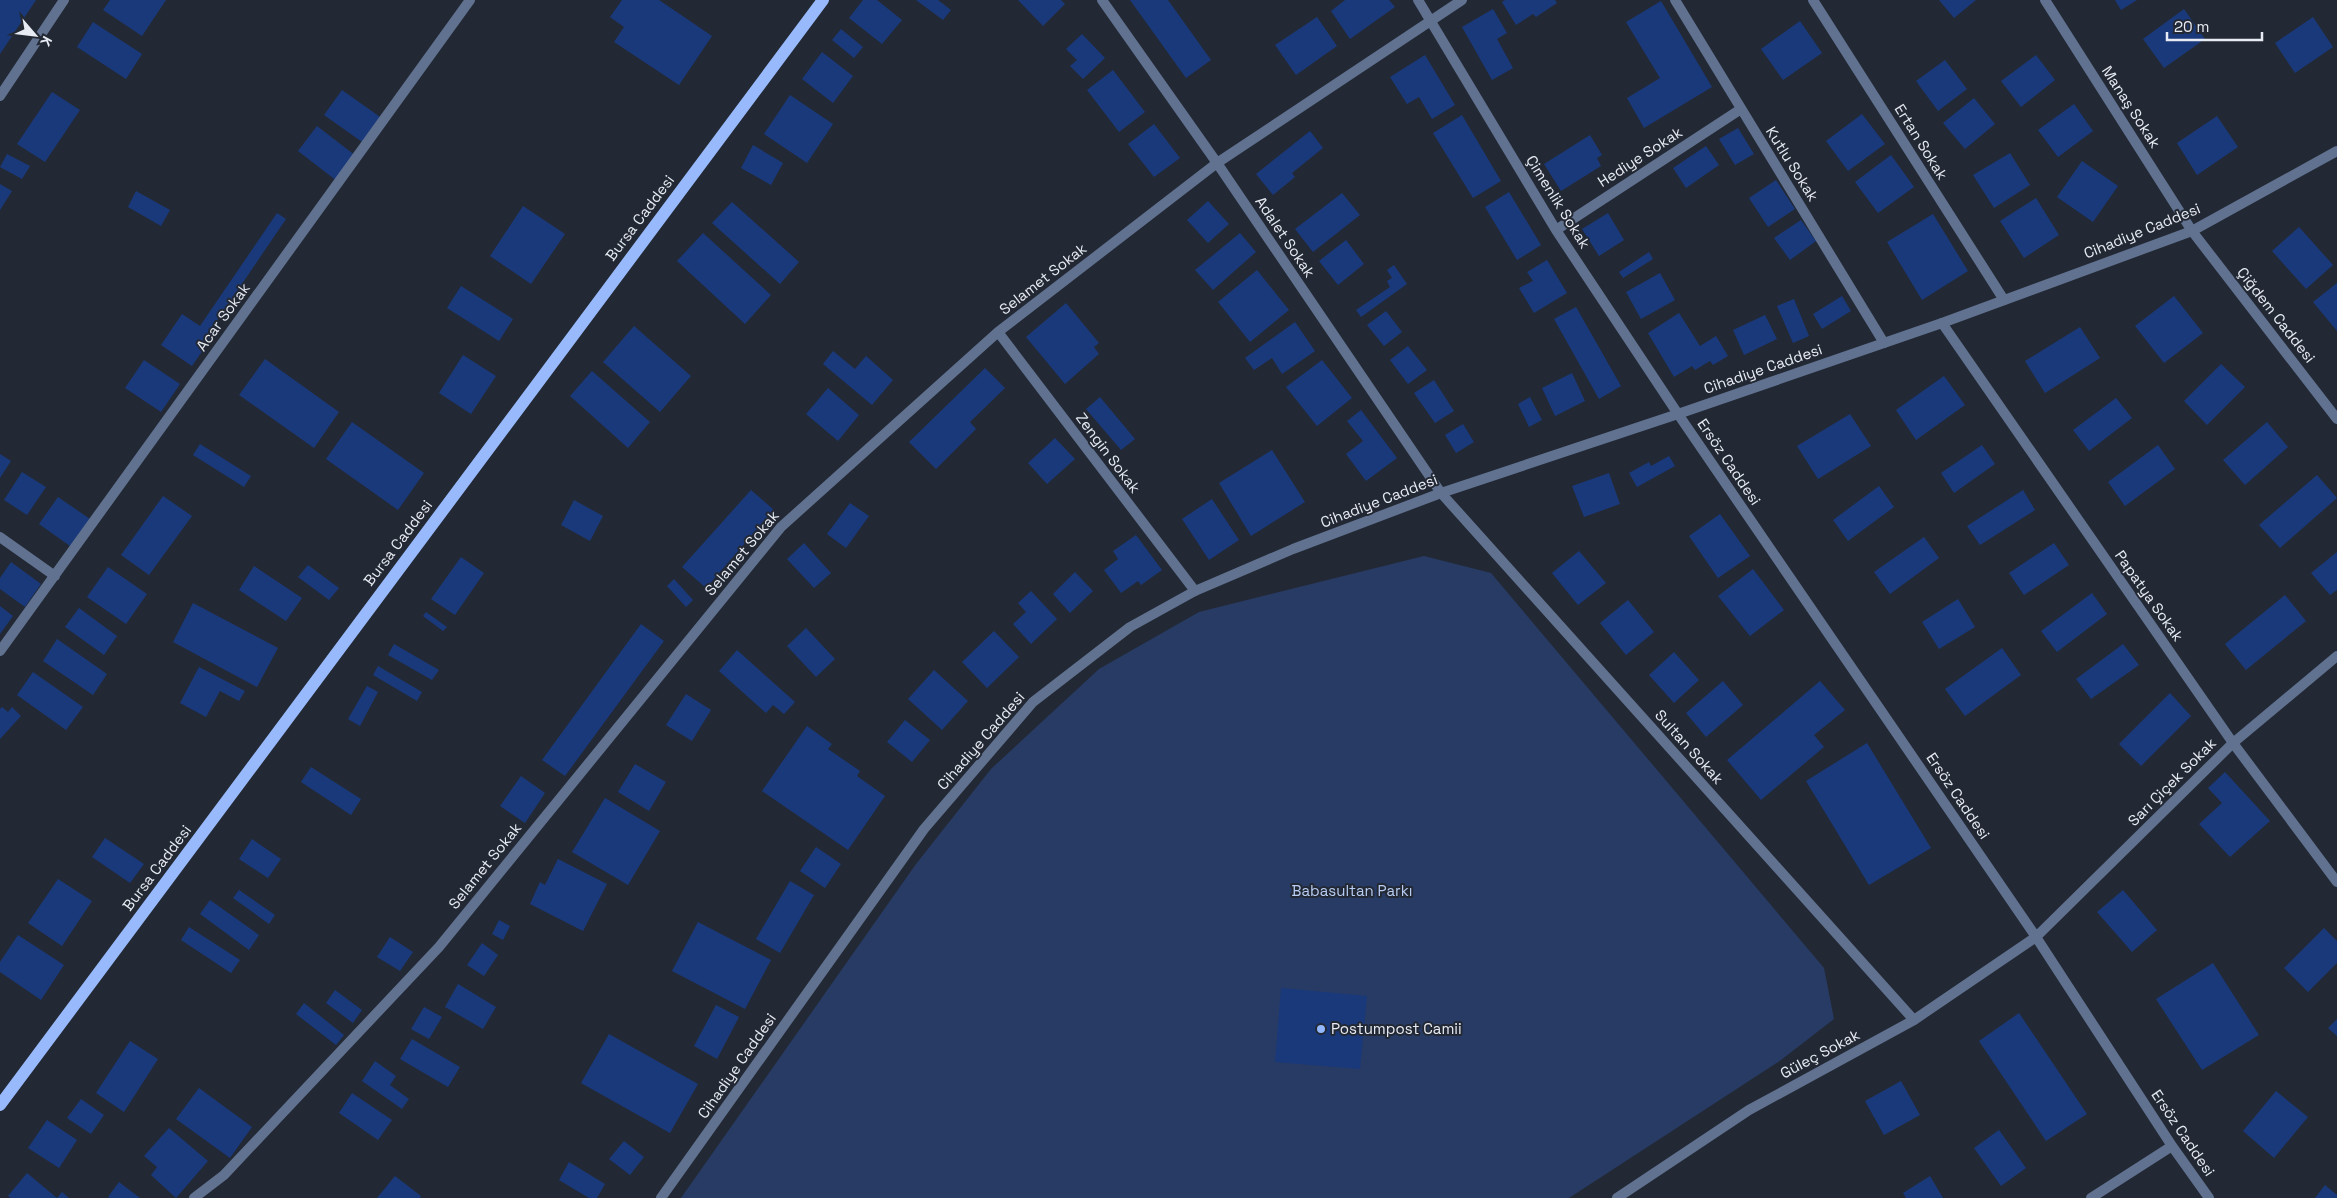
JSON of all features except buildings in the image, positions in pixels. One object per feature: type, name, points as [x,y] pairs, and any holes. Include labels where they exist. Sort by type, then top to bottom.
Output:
[{"type":"main road","name":"Bursa Caddesi","points":[[0,1106],[823,0]]},
{"type":"street","points":[[0,96],[64,0]]},
{"type":"street","name":"Acar Sokak","points":[[0,650],[470,0]]},
{"type":"street","name":"Adalet Sokak","points":[[1102,0],[1217,163],[1441,493]]},
{"type":"street","name":"Çimenlik Sokak","points":[[1418,0],[1432,20],[1556,230],[1678,414]]},
{"type":"street","name":"Selamet Sokak","points":[[194,1198],[224,1175],[438,947],[781,527],[998,332],[1217,163],[1462,0]]},
{"type":"street","name":"Kutlu Sokak","points":[[1675,0],[1884,343]]},
{"type":"street","name":"Ertan Sokak","points":[[1813,0],[2004,300]]},
{"type":"street","name":"Manaş Sokak","points":[[2045,0],[2192,231]]},
{"type":"street","name":"Hediye Sokak","points":[[1556,230],[1741,109]]},
{"type":"street","name":"Cihadiye Caddesi","points":[[661,1198],[924,829],[1033,702],[1130,627],[1195,591],[1293,549],[1441,493],[1942,323],[2192,231],[2337,151]]},
{"type":"street","name":"Çiğdem Caddesi","points":[[2192,231],[2337,419]]},
{"type":"street","name":"Papatya Sokak","points":[[1942,323],[2232,744],[2337,882]]},
{"type":"street","name":"Zengin Sokak","points":[[998,332],[1195,591]]},
{"type":"street","name":"Ersöz Caddesi","points":[[1678,414],[2036,936],[2172,1146],[2209,1198]]},
{"type":"street","name":"Sultan Sokak","points":[[1441,493],[1914,1020]]},
{"type":"street","points":[[0,537],[55,576]]},
{"type":"street","name":"Sarı Çiçek Sokak","points":[[2036,936],[2232,744],[2337,656]]},
{"type":"street","name":"Güleç Sokak","points":[[1617,1198],[1749,1110],[1914,1020],[2036,936]]},
{"type":"street","points":[[2092,1198],[2172,1146]]},
{"type":"green space","name":"Babasultan Parkı","points":[[1424,556],[1491,573],[1824,968],[1834,1019],[1781,1060],[1569,1198],[681,1198],[916,864],[991,769],[1099,669],[1199,612]]},
{"type":"place","name":"Postumpost Camii","points":[[1321,1029]]}]
